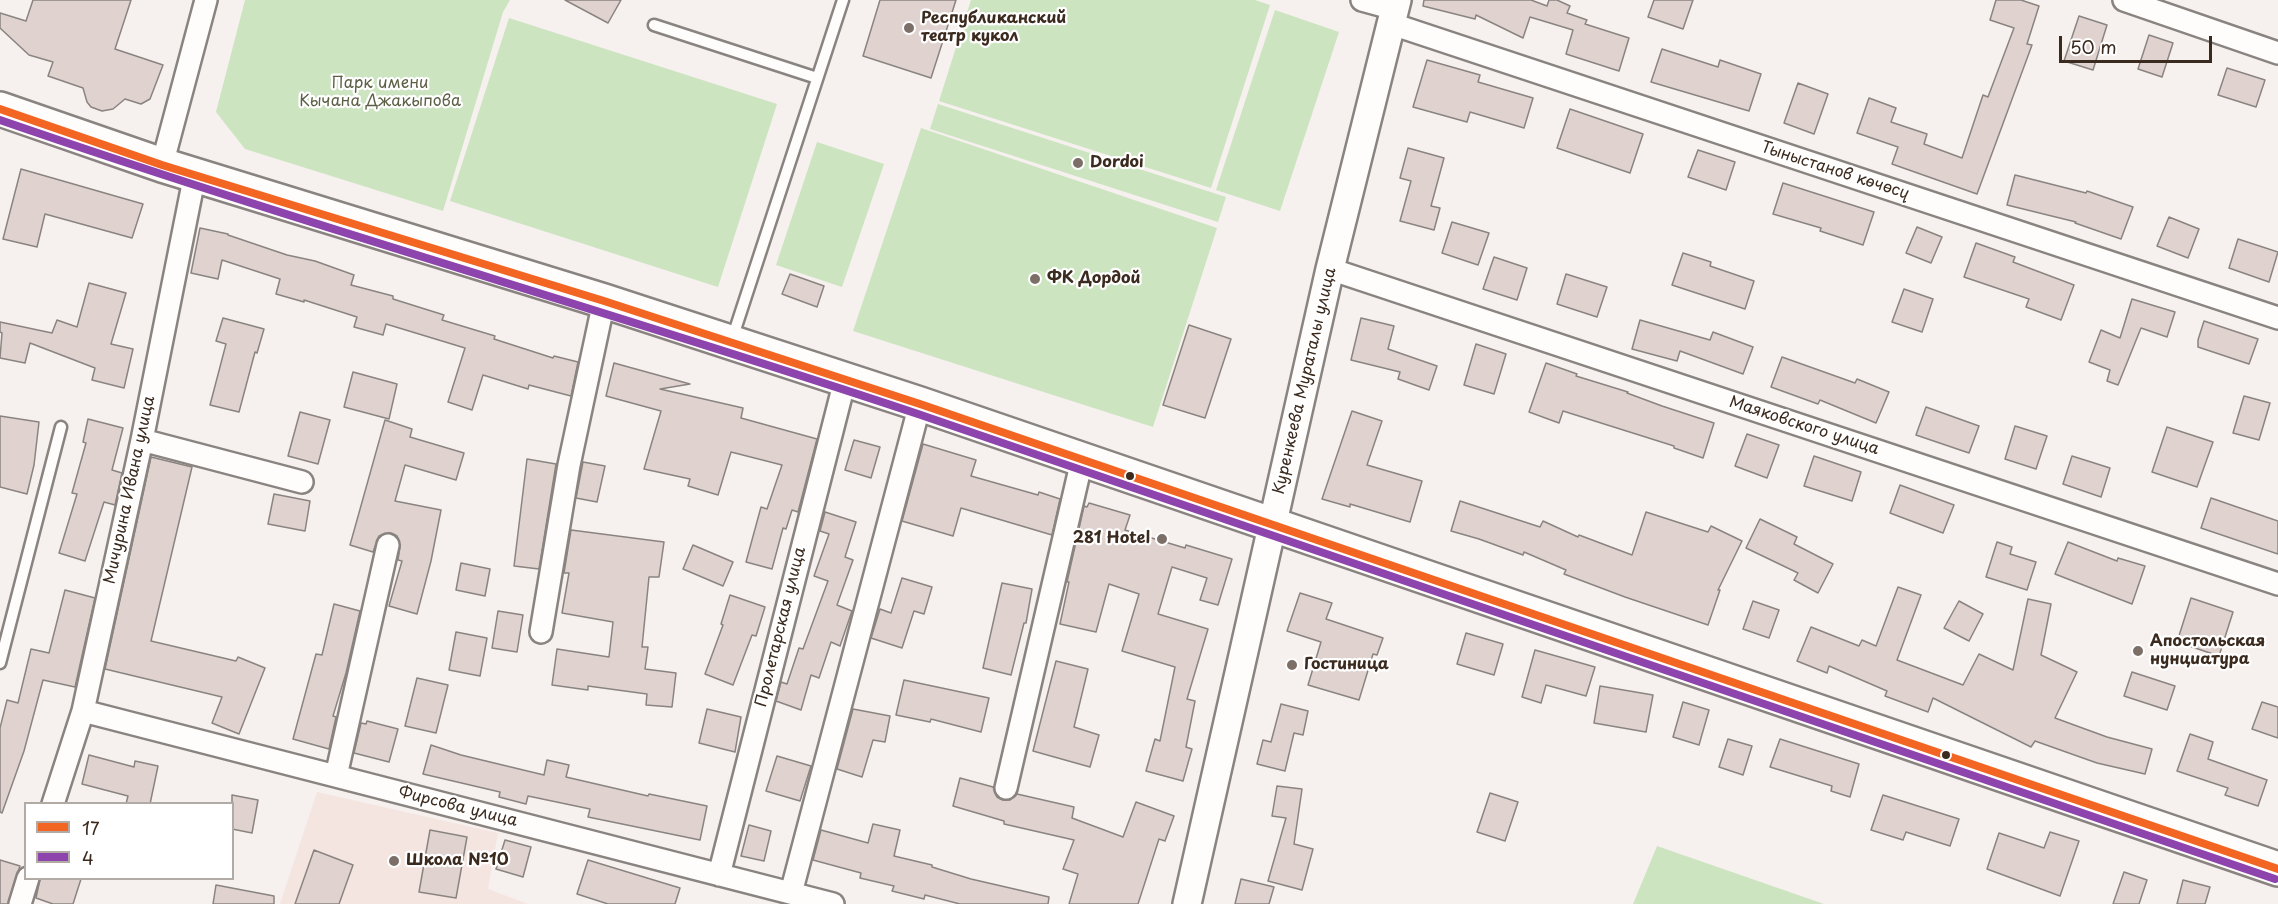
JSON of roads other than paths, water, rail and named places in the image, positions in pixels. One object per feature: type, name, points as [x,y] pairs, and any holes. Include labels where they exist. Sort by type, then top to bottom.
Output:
[{"type":"main road","points":[[0,109],[162,165],[604,301],[920,404],[2278,868]]},
{"type":"street","points":[[162,165],[206,0]]},
{"type":"street","name":"Тыныстанов көчөсү","points":[[1362,0],[2278,318]]},
{"type":"street","points":[[2124,0],[2278,53]]},
{"type":"street","name":"Куренкеева Мураталы улица","points":[[1187,904],[1330,269],[1395,11]]},
{"type":"street","name":"Мичурина Ивана улица","points":[[54,802],[83,711],[142,440],[195,174]]},
{"type":"street","name":"Маяковского улица","points":[[1330,269],[2278,584]]},
{"type":"street","points":[[541,632],[569,465],[604,301]]},
{"type":"street","name":"Пролетарская улица","points":[[719,875],[844,380]]},
{"type":"street","points":[[791,893],[920,404]]},
{"type":"street","points":[[142,440],[302,482]]},
{"type":"street","points":[[1006,789],[1082,460]]},
{"type":"street","points":[[336,776],[388,545]]},
{"type":"street","name":"Фирсова улица","points":[[83,711],[833,904]]},
{"type":"street","points":[[20,904],[28,880]]},
{"type":"lane","points":[[731,342],[843,0]]},
{"type":"lane","points":[[654,25],[817,78]]},
{"type":"lane","points":[[0,663],[61,427]]},
{"type":"place","name":"Республиканский театр кукол","points":[[909,28]]},
{"type":"place","name":"Dordoi","points":[[1078,163]]},
{"type":"place","name":"ФК Дордой","points":[[1035,279]]},
{"type":"place","name":"281 Hotel","points":[[1162,539]]},
{"type":"place","name":"Апостольская нунциатура","points":[[2138,651]]},
{"type":"place","name":"Гостиница","points":[[1292,665]]},
{"type":"place","name":"Школа №10","points":[[394,861]]},
{"type":"park label","name":"Парк имени Кычана Джакыпова","points":[[380,93]]}]
